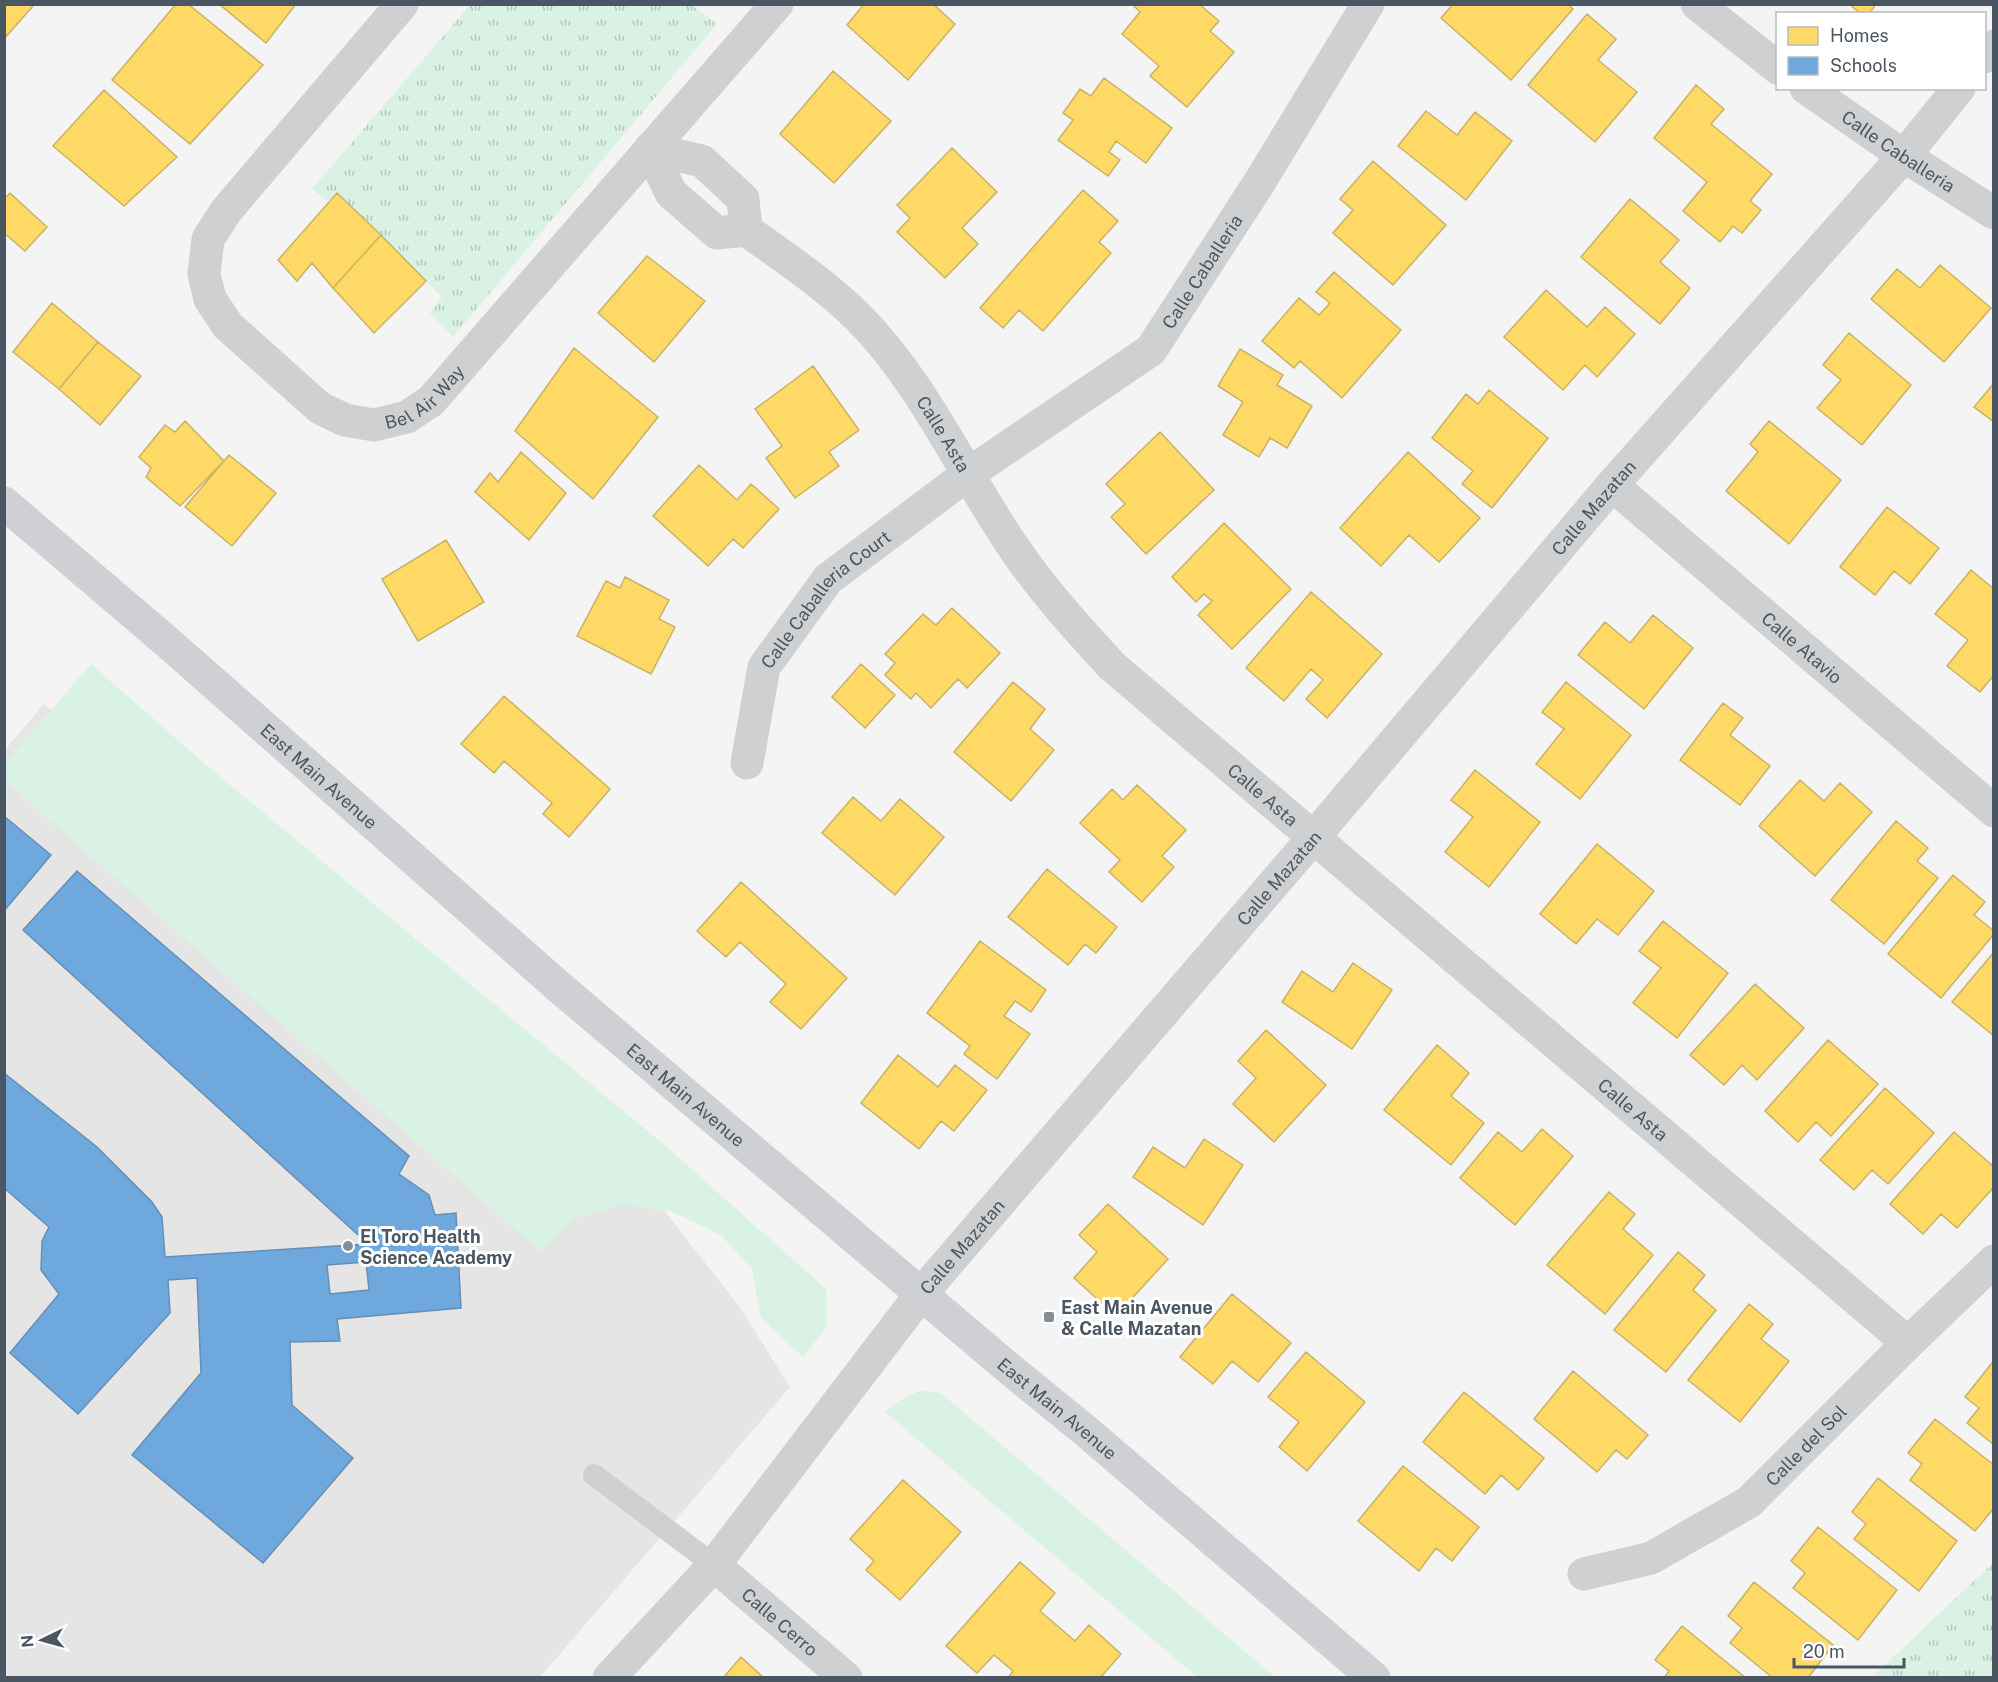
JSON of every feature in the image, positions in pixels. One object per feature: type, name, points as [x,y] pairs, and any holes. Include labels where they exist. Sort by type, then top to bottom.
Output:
[{"type":"main road","name":"East Main Avenue","points":[[4,503],[166,641],[559,987],[921,1294],[1088,1432],[1374,1677]]},
{"type":"street","name":"Bel Air Way","points":[[402,4],[226,211],[208,239],[204,274],[210,299],[228,326],[320,408],[345,420],[374,425],[407,417],[431,401],[777,4]]},
{"type":"street","name":"Calle Caballeria","points":[[968,474],[1151,350],[1259,183],[1368,4]]},
{"type":"street","points":[[1697,4],[1776,67]]},
{"type":"street","name":"Calle Caballeria","points":[[1809,90],[1904,156],[1994,213]]},
{"type":"street","name":"Calle Mazatan","points":[[609,1677],[714,1565],[921,1294],[1313,838],[1612,485],[1904,156],[1957,90]]},
{"type":"street","points":[[650,149],[702,161],[743,199],[746,230],[717,232],[671,193],[650,149]]},
{"type":"street","name":"Calle Asta","points":[[746,230],[795,265],[857,316],[901,368],[931,409],[1015,550],[1062,612],[1112,666],[1908,1342]]},
{"type":"street","name":"Calle Caballeria Court","points":[[747,763],[764,667],[828,579],[968,474]]},
{"type":"street","name":"Calle Atavio","points":[[1612,485],[1994,811]]},
{"type":"street","name":"Calle del Sol","points":[[1584,1574],[1651,1558],[1749,1502],[1908,1342],[1994,1261]]},
{"type":"street","name":"Calle Cerro","points":[[714,1565],[846,1677]]},
{"type":"lane","points":[[594,1475],[714,1565]]},
{"type":"shaded area","name":"El Toro Health Science Academy","points":[[44,704],[645,1186],[739,1306],[790,1387],[540,1677],[5,1678],[4,751]]},
{"type":"green space","points":[[470,5],[692,5],[717,24],[453,337],[430,313],[442,297],[337,193],[327,201],[312,189]]},
{"type":"green space","points":[[91,664],[212,770],[668,1148],[826,1289],[827,1326],[803,1357],[761,1318],[752,1269],[721,1235],[671,1211],[623,1204],[574,1219],[541,1252],[5,781],[5,763]]},
{"type":"green space","points":[[921,1390],[941,1393],[1275,1677],[1197,1677],[885,1412],[897,1402]]},
{"type":"green space","points":[[1993,1563],[1993,1677],[1872,1677]]},
{"type":"building: Homes","points":[[4,4],[31,4],[33,6],[4,39]]},
{"type":"building: Homes","points":[[176,4],[188,4],[263,65],[190,144],[112,80]]},
{"type":"building: Homes","points":[[219,4],[296,4],[266,43]]},
{"type":"building: Homes","points":[[864,4],[933,4],[955,24],[908,80],[847,25]]},
{"type":"building: Homes","points":[[1132,4],[1199,4],[1219,21],[1210,31],[1234,52],[1187,107],[1150,76],[1159,66],[1122,34],[1140,12]]},
{"type":"building: Homes","points":[[1453,4],[1568,4],[1573,9],[1511,80],[1441,18]]},
{"type":"building: Homes","points":[[1849,4],[1876,4],[1870,12],[1859,12]]},
{"type":"building: Homes","points":[[1587,14],[1616,39],[1598,60],[1637,92],[1595,142],[1528,85]]},
{"type":"building: Homes","points":[[833,71],[891,121],[834,183],[780,134]]},
{"type":"building: Homes","points":[[1104,78],[1172,128],[1146,163],[1116,141],[1109,152],[1120,160],[1108,176],[1058,140],[1073,120],[1063,113],[1080,89],[1091,96]]},
{"type":"building: Homes","points":[[1696,85],[1724,109],[1711,124],[1772,174],[1750,201],[1761,210],[1742,233],[1733,226],[1720,242],[1683,211],[1707,182],[1654,138]]},
{"type":"building: Homes","points":[[104,90],[177,157],[124,206],[53,146]]},
{"type":"building: Homes","points":[[1426,111],[1457,135],[1475,112],[1512,141],[1466,200],[1398,146]]},
{"type":"building: Homes","points":[[952,148],[997,192],[962,228],[978,244],[945,278],[897,232],[910,218],[897,205]]},
{"type":"building: Homes","points":[[1373,161],[1446,225],[1393,285],[1333,233],[1353,210],[1340,199]]},
{"type":"building: Homes","points":[[1083,190],[1118,221],[1099,242],[1111,253],[1043,331],[1019,310],[1003,328],[980,308]]},
{"type":"building: Homes","points":[[10,193],[47,227],[25,251],[4,233],[4,199]]},
{"type":"building: Homes","points":[[337,193],[381,235],[333,288],[312,263],[297,281],[278,260]]},
{"type":"building: Homes","points":[[1630,199],[1679,240],[1660,262],[1690,288],[1660,324],[1581,257]]},
{"type":"building: Homes","points":[[381,235],[426,281],[374,333],[333,288]]},
{"type":"building: Homes","points":[[647,256],[705,301],[654,362],[598,313]]},
{"type":"building: Homes","points":[[1940,265],[1991,308],[1944,362],[1871,299],[1897,269],[1920,288]]},
{"type":"building: Homes","points":[[1334,272],[1401,330],[1342,398],[1300,361],[1294,368],[1262,341],[1299,298],[1319,315],[1330,303],[1316,292]]},
{"type":"building: Homes","points":[[1546,290],[1587,327],[1605,307],[1635,334],[1597,377],[1585,365],[1563,390],[1504,337]]},
{"type":"building: Homes","points":[[52,303],[98,342],[59,389],[13,352]]},
{"type":"building: Homes","points":[[1849,333],[1911,385],[1862,445],[1817,408],[1841,380],[1823,365]]},
{"type":"building: Homes","points":[[98,342],[141,376],[100,425],[59,389]]},
{"type":"building: Homes","points":[[574,348],[658,417],[593,499],[515,431]]},
{"type":"building: Homes","points":[[1240,349],[1283,375],[1277,385],[1312,406],[1287,448],[1270,438],[1259,457],[1223,435],[1243,402],[1218,386]]},
{"type":"building: Homes","points":[[813,366],[859,430],[829,452],[839,466],[795,498],[766,458],[782,446],[755,409]]},
{"type":"building: Homes","points":[[1994,383],[1994,422],[1974,407]]},
{"type":"building: Homes","points":[[1489,390],[1548,438],[1492,508],[1462,484],[1473,471],[1432,438],[1466,394],[1478,404]]},
{"type":"building: Homes","points":[[185,421],[224,461],[180,506],[146,477],[151,468],[139,457],[165,425],[175,432]]},
{"type":"building: Homes","points":[[1769,421],[1841,480],[1789,544],[1726,491],[1758,452],[1750,444]]},
{"type":"building: Homes","points":[[1160,432],[1214,490],[1146,554],[1111,517],[1125,504],[1106,484]]},
{"type":"building: Homes","points":[[521,452],[566,493],[529,540],[475,492],[490,473],[498,482]]},
{"type":"building: Homes","points":[[1408,452],[1480,518],[1439,562],[1409,535],[1381,566],[1340,528]]},
{"type":"building: Homes","points":[[229,455],[276,493],[232,546],[185,507]]},
{"type":"building: Homes","points":[[699,465],[737,500],[751,484],[779,509],[743,548],[733,539],[708,566],[653,516]]},
{"type":"building: Homes","points":[[1887,507],[1939,548],[1910,584],[1894,571],[1875,595],[1840,567]]},
{"type":"building: Homes","points":[[1224,523],[1291,589],[1232,649],[1198,615],[1212,601],[1204,594],[1196,602],[1172,577]]},
{"type":"building: Homes","points":[[446,540],[484,602],[418,641],[382,579]]},
{"type":"building: Homes","points":[[1971,570],[1994,589],[1994,675],[1980,692],[1947,666],[1968,640],[1935,614]]},
{"type":"building: Homes","points":[[625,577],[669,600],[659,619],[675,627],[651,674],[577,636],[606,581],[620,588]]},
{"type":"building: Homes","points":[[1311,592],[1382,654],[1327,718],[1306,699],[1323,680],[1311,669],[1284,701],[1246,668]]},
{"type":"building: Homes","points":[[952,608],[1000,653],[967,688],[958,679],[931,708],[916,693],[911,699],[885,675],[895,663],[885,654],[923,614],[936,625]]},
{"type":"building: Homes","points":[[1653,615],[1693,648],[1644,709],[1578,655],[1605,622],[1630,643]]},
{"type":"building: Homes","points":[[861,664],[895,695],[865,728],[832,697]]},
{"type":"building: Homes","points":[[1013,682],[1045,709],[1030,729],[1054,750],[1011,801],[954,752]]},
{"type":"building: Homes","points":[[1566,682],[1631,735],[1580,799],[1536,764],[1564,729],[1542,712]]},
{"type":"building: Homes","points":[[504,696],[610,789],[569,837],[543,814],[552,803],[504,761],[494,773],[461,744]]},
{"type":"building: Homes","points":[[1723,703],[1743,718],[1730,735],[1770,766],[1740,805],[1680,760]]},
{"type":"building: Homes","points":[[1475,770],[1540,822],[1489,887],[1445,852],[1473,817],[1451,800]]},
{"type":"building: Homes","points":[[1800,780],[1824,801],[1840,783],[1872,812],[1815,876],[1759,826]]},
{"type":"building: Homes","points":[[1137,785],[1186,830],[1162,856],[1174,867],[1142,902],[1109,872],[1120,860],[1080,823],[1112,789],[1123,800]]},
{"type":"building: Homes","points":[[853,797],[881,821],[900,799],[944,837],[895,895],[822,833]]},
{"type":"building: Homes","points":[[1896,821],[1928,848],[1917,861],[1938,878],[1884,944],[1831,900]]},
{"type":"building: Homes","points":[[1597,844],[1654,891],[1618,935],[1597,919],[1576,944],[1540,914]]},
{"type":"building: Homes","points":[[1047,869],[1117,927],[1096,953],[1085,944],[1068,965],[1008,917]]},
{"type":"building: Homes","points":[[1953,875],[1985,902],[1974,915],[1994,931],[1994,934],[1941,998],[1888,954]]},
{"type":"building: Homes","points":[[741,882],[847,978],[801,1029],[770,1002],[786,984],[740,942],[726,957],[697,931]]},
{"type":"building: Homes","points":[[1663,921],[1728,973],[1677,1038],[1633,1003],[1661,968],[1639,951]]},
{"type":"building: Homes","points":[[980,941],[1046,990],[1031,1012],[1015,1001],[1004,1016],[1030,1034],[997,1079],[964,1054],[970,1046],[927,1013]]},
{"type":"building: Homes","points":[[1994,952],[1994,1036],[1952,1002]]},
{"type":"building: Homes","points":[[1353,963],[1392,990],[1352,1049],[1282,1002],[1302,971],[1333,992]]},
{"type":"building: Homes","points":[[1755,984],[1804,1028],[1757,1080],[1742,1065],[1724,1085],[1690,1055]]},
{"type":"building: Homes","points":[[1266,1030],[1326,1085],[1274,1142],[1233,1104],[1256,1078],[1238,1061]]},
{"type":"building: Homes","points":[[1828,1040],[1878,1084],[1831,1136],[1816,1122],[1798,1142],[1765,1111]]},
{"type":"building: Homes","points":[[1437,1045],[1469,1073],[1451,1096],[1484,1123],[1451,1165],[1384,1110]]},
{"type":"building: Homes","points":[[898,1055],[938,1087],[955,1065],[987,1090],[954,1131],[941,1121],[919,1149],[861,1103]]},
{"type":"building: Homes","points":[[1885,1088],[1934,1133],[1888,1184],[1872,1170],[1854,1190],[1820,1160]]},
{"type":"building: Homes","points":[[1542,1129],[1573,1156],[1515,1225],[1460,1178],[1498,1132],[1522,1152]]},
{"type":"building: Homes","points":[[1954,1132],[1994,1167],[1994,1187],[1957,1228],[1941,1214],[1923,1234],[1890,1204]]},
{"type":"building: Homes","points":[[1204,1139],[1243,1165],[1203,1225],[1133,1177],[1153,1147],[1185,1168]]},
{"type":"building: Homes","points":[[1609,1192],[1635,1214],[1623,1229],[1653,1255],[1605,1314],[1547,1265]]},
{"type":"building: Homes","points":[[1108,1204],[1168,1259],[1116,1316],[1074,1278],[1097,1252],[1079,1235]]},
{"type":"building: Homes","points":[[1678,1252],[1705,1275],[1693,1290],[1716,1310],[1666,1372],[1614,1330]]},
{"type":"building: Homes","points":[[1232,1294],[1291,1343],[1258,1382],[1232,1361],[1213,1384],[1180,1357]]},
{"type":"building: Homes","points":[[1749,1304],[1773,1324],[1761,1339],[1789,1361],[1740,1422],[1688,1380]]},
{"type":"building: Homes","points":[[1306,1352],[1365,1402],[1307,1471],[1279,1447],[1299,1422],[1268,1397]]},
{"type":"building: Homes","points":[[1992,1363],[1994,1364],[1994,1445],[1967,1423],[1979,1408],[1965,1397]]},
{"type":"building: Homes","points":[[1573,1371],[1648,1435],[1627,1459],[1616,1450],[1597,1472],[1534,1419]]},
{"type":"building: Homes","points":[[1464,1392],[1544,1458],[1518,1490],[1501,1475],[1485,1494],[1423,1442]]},
{"type":"building: Homes","points":[[1935,1419],[1994,1465],[1994,1508],[1975,1531],[1910,1480],[1922,1464],[1908,1453]]},
{"type":"building: Homes","points":[[1403,1466],[1479,1527],[1452,1561],[1436,1548],[1419,1571],[1358,1521]]},
{"type":"building: Homes","points":[[1878,1478],[1957,1541],[1919,1591],[1854,1539],[1866,1524],[1852,1512]]},
{"type":"building: Homes","points":[[903,1480],[961,1532],[900,1600],[866,1570],[874,1561],[850,1539]]},
{"type":"building: Homes","points":[[1818,1527],[1897,1590],[1858,1640],[1793,1588],[1805,1573],[1791,1561]]},
{"type":"building: Homes","points":[[1020,1562],[1055,1593],[1040,1611],[1075,1641],[1089,1625],[1121,1654],[1100,1678],[1008,1678],[1013,1671],[994,1655],[977,1673],[946,1646]]},
{"type":"building: Homes","points":[[1754,1582],[1833,1645],[1808,1678],[1773,1678],[1730,1643],[1742,1628],[1728,1616]]},
{"type":"building: Homes","points":[[1682,1626],[1746,1678],[1664,1678],[1669,1671],[1655,1660]]},
{"type":"building: Homes","points":[[741,1657],[764,1678],[723,1678]]},
{"type":"building: Schools","points":[[4,816],[51,855],[4,911]]},
{"type":"building: Schools","points":[[77,871],[409,1156],[399,1174],[429,1195],[435,1215],[456,1213],[461,1308],[337,1319],[340,1341],[290,1342],[292,1405],[353,1458],[263,1563],[132,1455],[201,1373],[197,1278],[168,1280],[170,1313],[78,1414],[10,1353],[59,1294],[41,1270],[42,1241],[49,1227],[4,1188],[4,1073],[97,1147],[152,1202],[162,1217],[165,1257],[368,1244],[23,930]],"holes":[[[366,1262],[369,1290],[330,1294],[327,1265]]]},
{"type":"place","name":"El Toro Health Science Academy","points":[[348,1246]]},
{"type":"place","name":"East Main Avenue & Calle Mazatan","points":[[1049,1317]]}]
